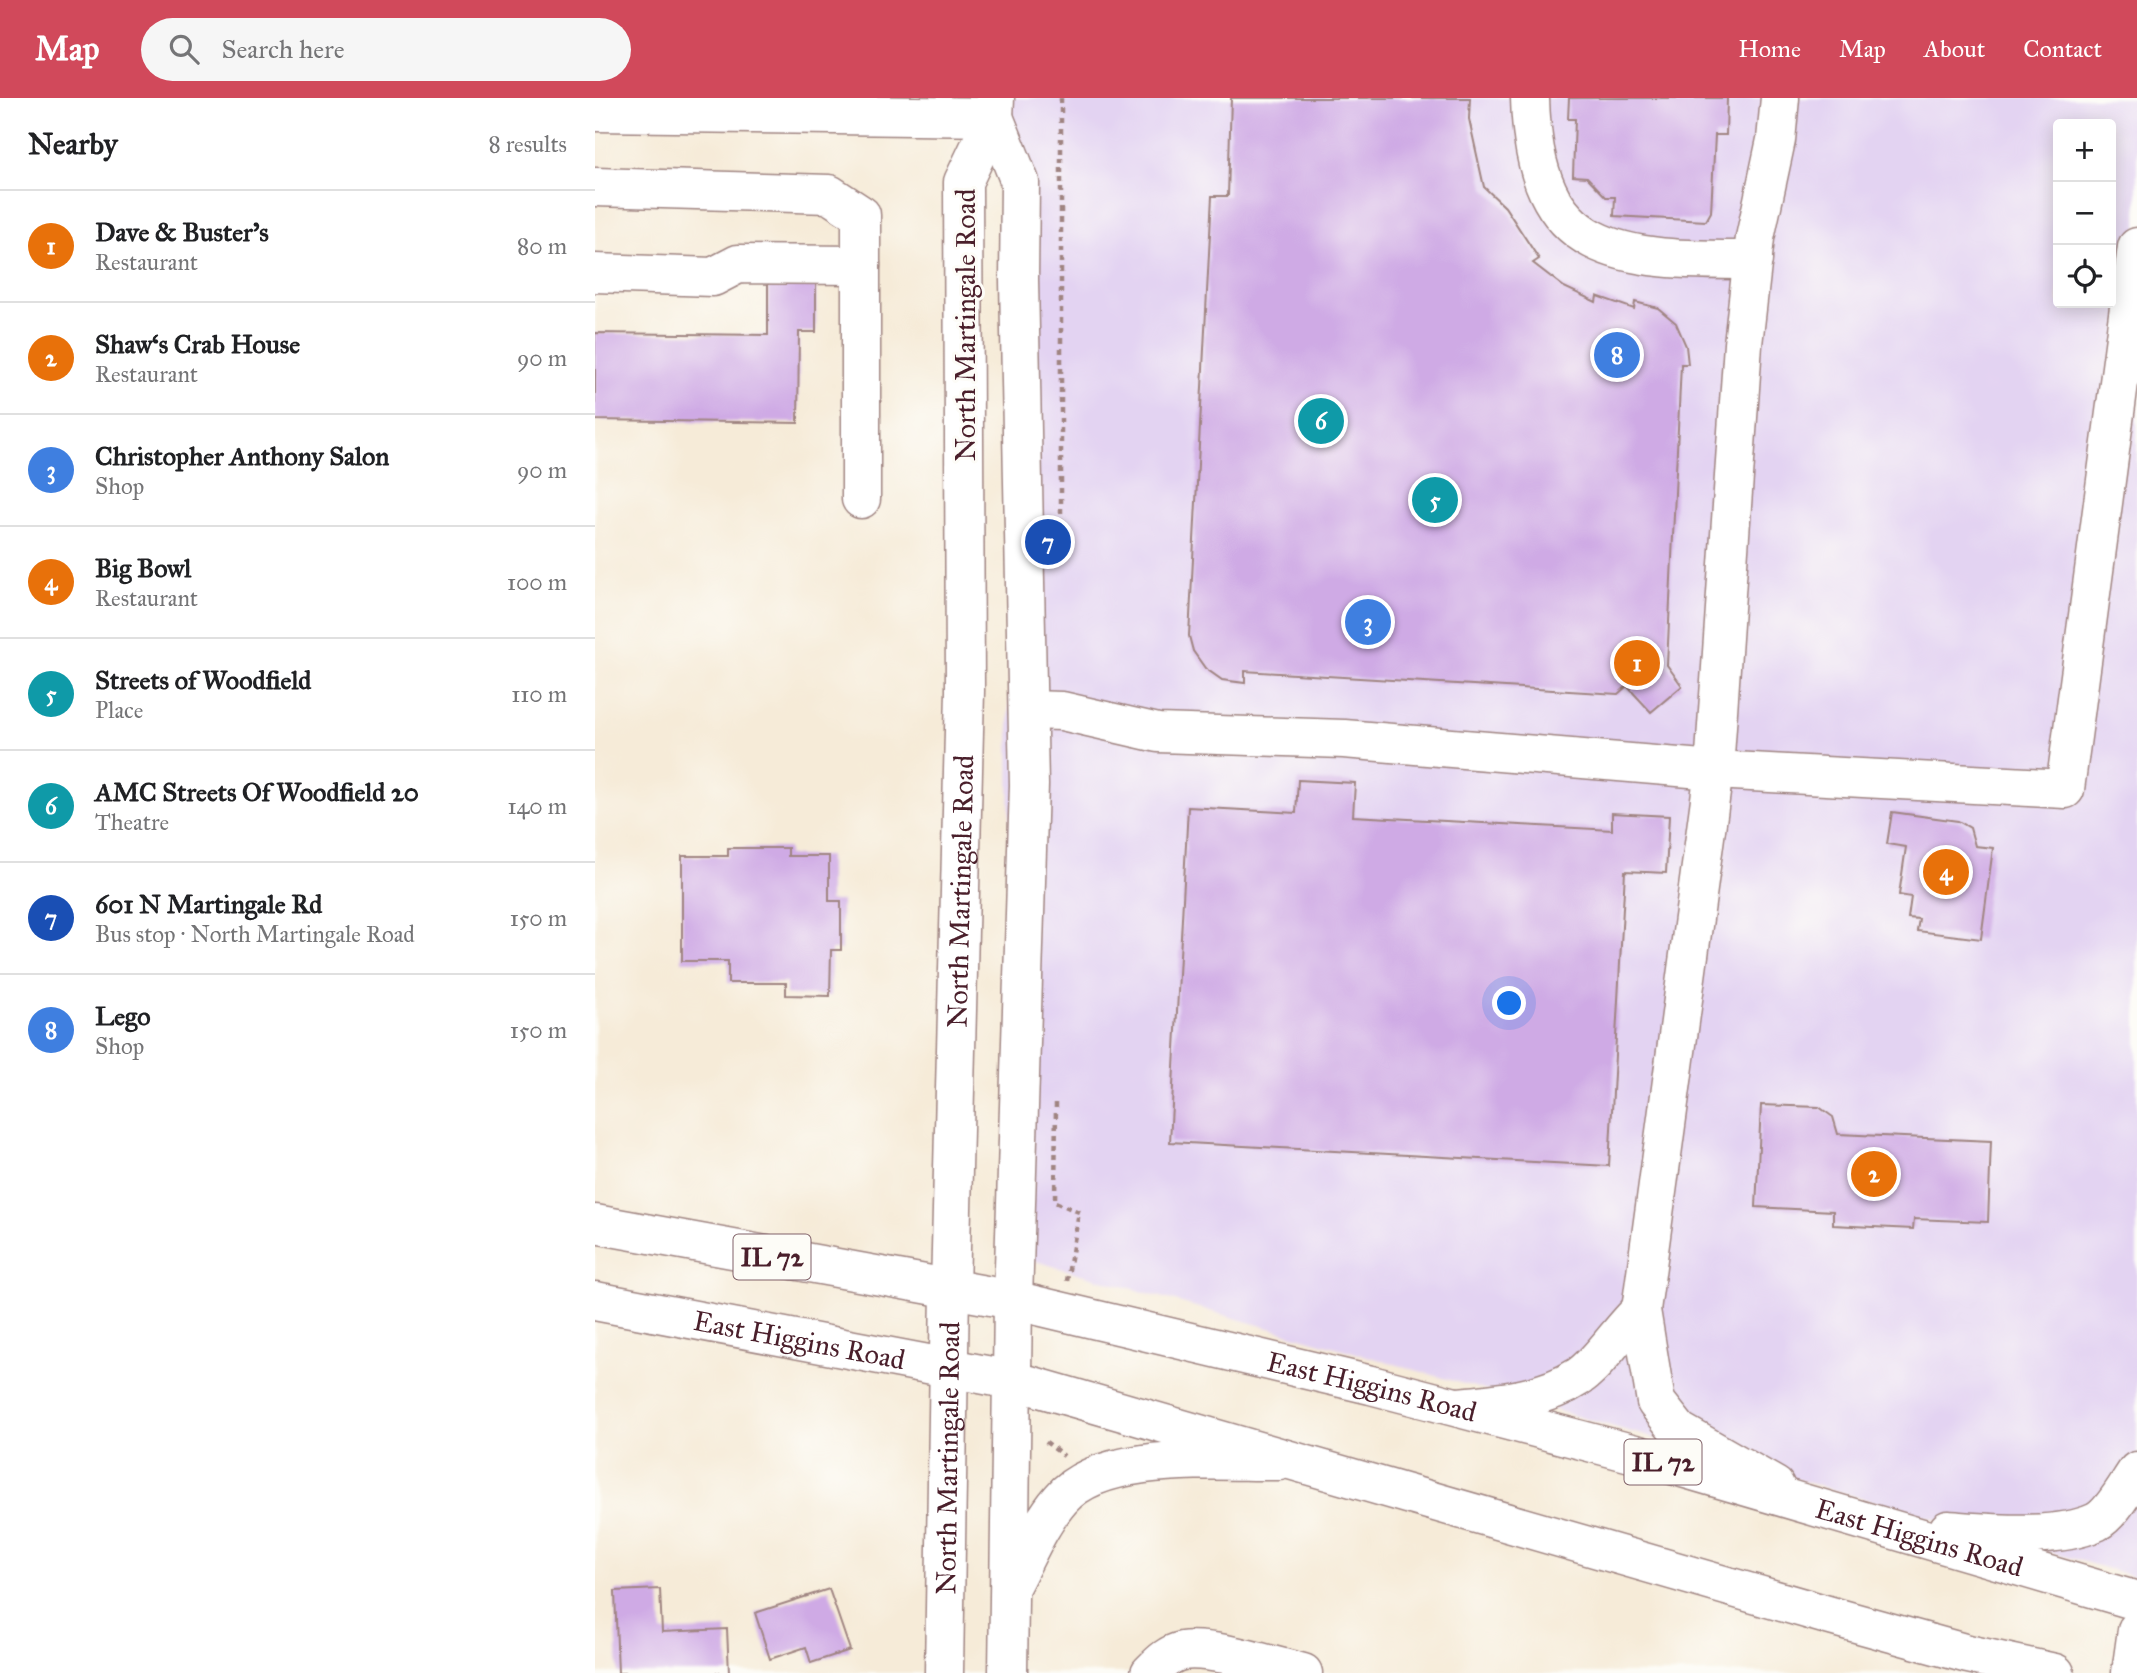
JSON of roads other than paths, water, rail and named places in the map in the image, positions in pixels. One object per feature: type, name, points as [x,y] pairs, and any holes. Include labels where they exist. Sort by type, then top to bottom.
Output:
[{"type":"street","points":[[1530,98],[1530,129],[1541,177],[1564,220],[1594,242],[1637,256],[1753,260]]},
{"type":"street","points":[[1780,98],[1776,140],[1753,260],[1744,345],[1714,770],[1641,1310],[1656,1402],[1679,1431],[1718,1456],[1811,1505]]},
{"type":"street","points":[[595,112],[995,108]]},
{"type":"street","name":"North Martingale Road","points":[[995,108],[1020,182],[1019,280],[1029,785],[1013,1300],[1008,1673]]},
{"type":"street","name":"North Martingale Road","points":[[944,1673],[948,1365],[965,691],[963,182],[995,108]]},
{"type":"street","points":[[595,187],[829,194],[861,215],[861,499]]},
{"type":"street","points":[[1028,710],[1062,711],[1158,733],[1344,739],[1714,770],[2065,789],[2137,247]]},
{"type":"street","points":[[595,274],[713,276],[738,264],[861,265]]},
{"type":"street","name":"East Higgins Road","points":[[595,1224],[1013,1300],[1458,1407],[1811,1505],[2137,1601]]},
{"type":"street","name":"East Higgins Road","points":[[595,1301],[948,1365],[1012,1380],[1831,1616],[1968,1654],[2055,1673]]},
{"type":"street","points":[[1458,1407],[1515,1401],[1547,1392],[1580,1377],[1641,1310]]},
{"type":"street","points":[[1010,1588],[1062,1497],[1094,1477],[1156,1463],[1296,1461]]},
{"type":"street","points":[[1868,1523],[1987,1533],[2054,1531],[2097,1521],[2137,1471]]},
{"type":"street","points":[[1831,1616],[1938,1673]]},
{"type":"street","points":[[2131,1673],[2137,1630]]},
{"type":"street","points":[[1150,1673],[1162,1661],[1179,1652],[1198,1651],[1278,1670]]},
{"type":"place","name":"Lego","points":[[1617,355]]},
{"type":"place","name":"AMC Streets Of Woodfield 20","points":[[1321,421]]},
{"type":"place","name":"Streets of Woodfield","points":[[1435,500]]},
{"type":"place","name":"601 N Martingale Rd","points":[[1048,542]]},
{"type":"place","name":"Christopher Anthony Salon","points":[[1368,622]]},
{"type":"place","name":"Dave & Buster's","points":[[1637,663]]},
{"type":"place","name":"Big Bowl","points":[[1946,872]]},
{"type":"place","name":"Shaw‘s Crab House","points":[[1874,1174]]}]
